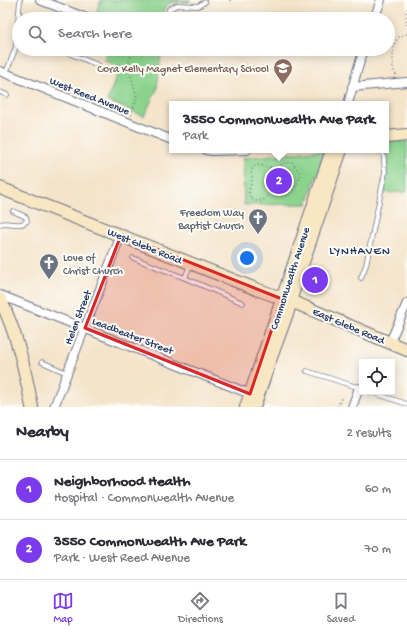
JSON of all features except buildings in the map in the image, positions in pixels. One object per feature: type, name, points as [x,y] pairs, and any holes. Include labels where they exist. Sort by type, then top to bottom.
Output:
[{"type":"main road","points":[[389,137],[407,135]]},
{"type":"main road","name":"Commonwealth Avenue","points":[[246,407],[254,399],[288,311],[286,300],[331,153]]},
{"type":"main road","name":"Commonwealth Avenue","points":[[286,300],[340,153]]},
{"type":"main road","name":"West Glebe Road","points":[[0,188],[286,300]]},
{"type":"main road","points":[[0,299],[6,311],[19,348],[32,407]]},
{"type":"main road","name":"East Glebe Road","points":[[286,300],[348,324],[407,350]]},
{"type":"street","points":[[40,0],[71,12]]},
{"type":"street","points":[[377,12],[381,0]]},
{"type":"street","points":[[349,101],[362,56]]},
{"type":"street","name":"West Reed Avenue","points":[[3,72],[169,139]]},
{"type":"street","points":[[352,87],[403,82]]},
{"type":"street","name":"Helen Street","points":[[54,407],[121,235]]},
{"type":"street","name":"Leadbeater Street","points":[[0,295],[84,328],[254,399]]},
{"type":"street","points":[[390,342],[407,302]]},
{"type":"street","points":[[352,407],[359,390]]},
{"type":"lane","points":[[19,12],[20,0]]},
{"type":"lane","points":[[168,12],[169,9],[177,5],[198,6],[205,2]]},
{"type":"lane","points":[[3,72],[12,55]]},
{"type":"lane","points":[[76,56],[98,65]]},
{"type":"lane","points":[[0,92],[7,95]]},
{"type":"lane","points":[[361,278],[366,265],[385,172],[383,153]]},
{"type":"lane","points":[[0,224],[25,224],[27,222],[26,217],[13,211]]},
{"type":"lane","points":[[133,258],[244,303]]},
{"type":"lane","points":[[185,278],[191,263]]},
{"type":"lane","points":[[42,362],[67,373]]},
{"type":"lane","points":[[307,371],[359,388]]},
{"type":"lane","points":[[380,395],[407,404]]},
{"type":"path","points":[[407,8],[407,25]]},
{"type":"path","points":[[395,42],[400,36],[407,34]]},
{"type":"path","points":[[129,122],[137,98],[128,65],[131,56]]},
{"type":"path","points":[[393,56],[393,69],[403,82]]},
{"type":"path","points":[[292,162],[301,175],[296,187],[293,190],[283,194],[270,194],[262,201],[252,199],[249,194],[253,179],[251,172],[252,168],[256,165],[275,168],[285,163],[292,162]]},
{"type":"path","points":[[338,407],[341,398]]},
{"type":"highlighted area","points":[[121,235],[282,299],[250,394],[85,328]]},
{"type":"green space","points":[[101,0],[191,0],[189,2],[169,3],[164,12],[96,12]]},
{"type":"green space","points":[[105,56],[161,56],[157,89],[144,116],[107,101],[120,67],[104,60]]},
{"type":"green space","points":[[407,141],[407,192],[384,193],[389,143]]},
{"type":"green space","points":[[294,153],[324,153],[307,204],[244,205],[243,158]]},
{"type":"place","name":"Cora Kelly Magnet Elementary School","points":[[283,85]]},
{"type":"place","name":"3550 Commonwealth Ave Park","points":[[279,181]]},
{"type":"place","name":"Freedom Way Baptist Church","points":[[258,235]]},
{"type":"place","name":"Love of Christ Church","points":[[49,280]]},
{"type":"place","name":"Neighborhood Health","points":[[315,280]]},
{"type":"district","name":"LYNHAVEN","points":[[360,250]]}]
